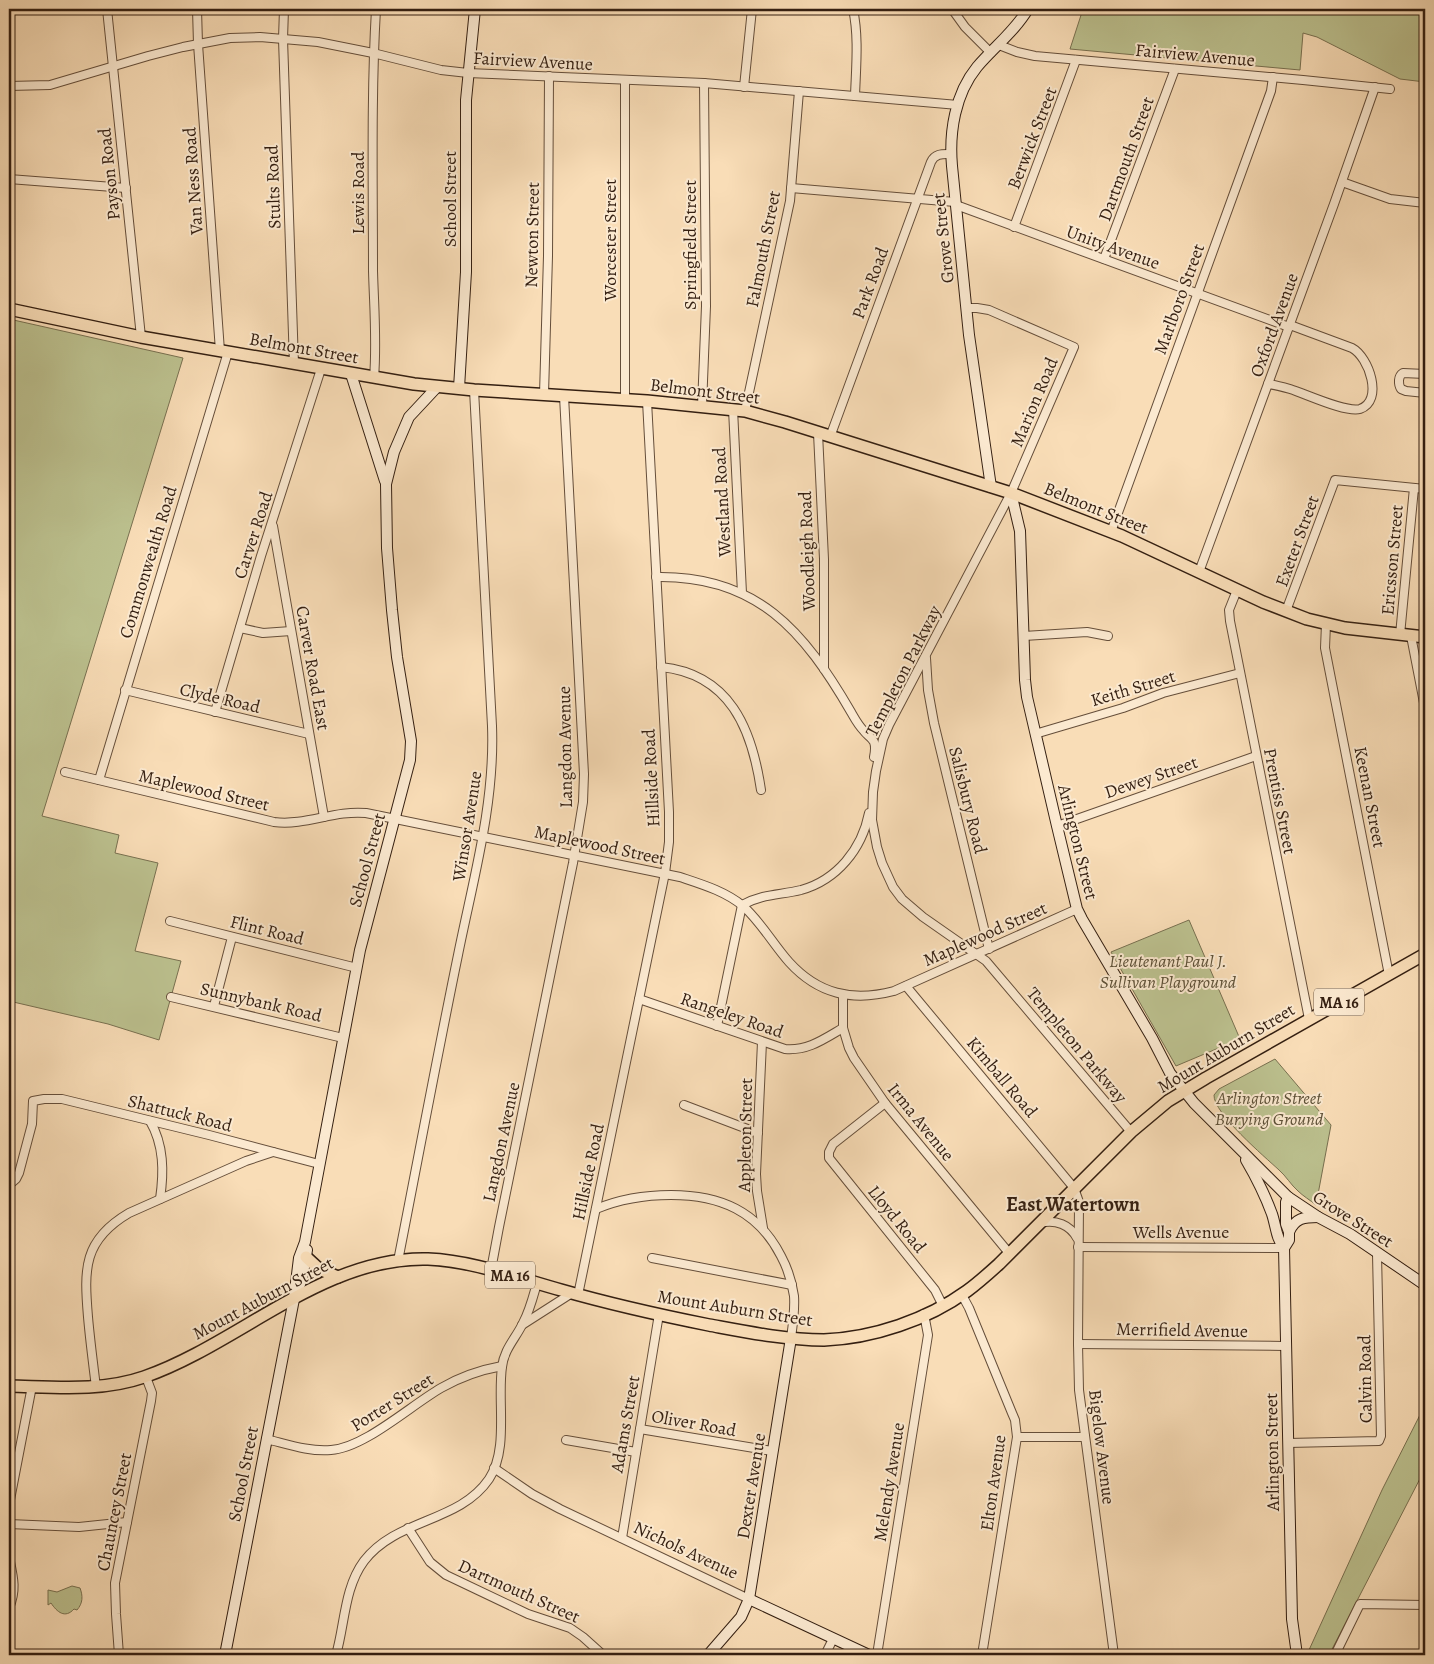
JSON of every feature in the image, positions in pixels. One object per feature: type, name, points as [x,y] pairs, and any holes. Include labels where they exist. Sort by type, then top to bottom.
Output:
[{"type":"main road","name":"Belmont Street","points":[[9,308],[141,337],[374,378],[437,387],[626,399],[745,411],[1011,493],[1111,532],[1286,612],[1326,624],[1425,637]]},
{"type":"main road","name":"Mount Auburn Street","points":[[9,1386],[96,1386],[124,1383],[184,1360],[338,1276],[398,1261],[427,1259],[474,1265],[575,1294],[726,1328],[792,1338],[823,1340],[862,1336],[886,1330],[943,1306],[976,1285],[1131,1132],[1168,1101],[1425,954]]},
{"type":"main road","points":[[306,1257],[319,1269],[338,1276]]},
{"type":"street","name":"Payson Road","points":[[107,9],[141,337]]},
{"type":"street","name":"Van Ness Road","points":[[197,9],[198,44],[224,351]]},
{"type":"street","name":"Stults Road","points":[[284,9],[283,39],[294,364]]},
{"type":"street","name":"Lewis Road","points":[[374,378],[376,358],[373,264],[373,53],[376,9]]},
{"type":"street","name":"School Street","points":[[459,388],[466,272],[465,116],[475,9]]},
{"type":"street","points":[[744,87],[752,9]]},
{"type":"street","points":[[853,9],[856,21],[855,96]]},
{"type":"street","points":[[952,9],[965,27],[991,53]]},
{"type":"street","name":"Grove Street","points":[[991,487],[966,308],[951,154],[952,131],[958,105],[971,76],[1016,26],[1028,9]]},
{"type":"street","name":"Fairview Avenue","points":[[9,86],[50,84],[198,44],[230,38],[260,37],[318,42],[373,53],[432,68],[468,73],[704,83],[958,105]]},
{"type":"street","name":"Fairview Avenue","points":[[999,45],[1026,55],[1390,89]]},
{"type":"street","name":"Berwick Street","points":[[1014,227],[1076,60]]},
{"type":"street","name":"Dartmouth Street","points":[[1104,259],[1175,69]]},
{"type":"street","name":"Newton Street","points":[[544,394],[548,256],[549,76]]},
{"type":"street","name":"Marlboro Street","points":[[1111,532],[1271,91],[1273,77]]},
{"type":"street","name":"Worcester Street","points":[[625,81],[626,399]]},
{"type":"street","name":"Springfield Street","points":[[702,406],[706,306],[704,83]]},
{"type":"street","name":"Oxford Avenue","points":[[1199,572],[1375,88]]},
{"type":"street","name":"Falmouth Street","points":[[745,411],[791,188],[800,91]]},
{"type":"street","name":"Park Road","points":[[830,437],[932,159],[937,155],[951,154]]},
{"type":"street","points":[[9,178],[126,188]]},
{"type":"street","points":[[1342,182],[1390,199],[1425,203]]},
{"type":"street","name":"Unity Avenue","points":[[791,188],[918,198],[956,204],[1014,227],[1352,348],[1359,353],[1366,363],[1371,379],[1371,400],[1361,409],[1350,410],[1288,388],[1268,384]]},
{"type":"street","name":"Marion Road","points":[[966,308],[989,310],[1074,347],[1011,493]]},
{"type":"street","name":"Commonwealth Road","points":[[99,780],[224,351]]},
{"type":"street","name":"Carver Road","points":[[215,712],[321,369]]},
{"type":"street","name":"School Street","points":[[351,374],[386,484]]},
{"type":"street","points":[[1425,374],[1400,374],[1399,384],[1404,391],[1425,393]]},
{"type":"street","name":"School Street","points":[[225,1655],[356,968],[407,773],[411,748],[392,610],[387,548],[386,484],[394,452],[410,417],[437,387]]},
{"type":"street","name":"Winsor Avenue","points":[[398,1261],[483,836],[492,774],[493,742],[474,390]]},
{"type":"street","name":"Langdon Avenue","points":[[492,1270],[499,1227],[575,855],[583,802],[584,774],[564,396]]},
{"type":"street","name":"Hillside Road","points":[[575,1294],[596,1209],[665,873],[669,828],[646,401]]},
{"type":"street","name":"Westland Road","points":[[733,410],[742,593]]},
{"type":"street","name":"Woodleigh Road","points":[[818,432],[824,559],[824,669]]},
{"type":"street","name":"Exeter Street","points":[[1286,612],[1335,480],[1414,488]]},
{"type":"street","points":[[1414,488],[1425,489]]},
{"type":"street","name":"Ericsson Street","points":[[1414,488],[1405,635],[1425,708]]},
{"type":"street","name":"Arlington Street","points":[[1011,493],[1020,531],[1025,680],[1056,826],[1078,909],[1170,1073],[1183,1091],[1288,1197],[1286,1202],[1286,1224],[1289,1240],[1284,1248],[1285,1346],[1292,1619],[1296,1655]]},
{"type":"street","name":"Templeton Parkway","points":[[1011,493],[883,739],[873,792],[872,820],[877,847],[885,869],[902,898],[912,908],[986,961],[1131,1132]]},
{"type":"street","name":"Carver Road East","points":[[272,524],[324,817]]},
{"type":"street","points":[[656,577],[698,579],[722,585],[742,593],[763,605],[785,622],[824,669],[857,723],[873,740],[875,749],[872,773],[873,792],[868,822],[863,835],[850,856],[835,873],[814,886],[757,898],[742,905],[717,1026]]},
{"type":"street","name":"Prentiss Street","points":[[1236,590],[1229,615],[1309,1019]]},
{"type":"street","name":"Keenan Street","points":[[1326,624],[1325,648],[1389,975]]},
{"type":"street","points":[[240,628],[263,633],[291,631]]},
{"type":"street","points":[[1024,636],[1087,632],[1108,636]]},
{"type":"street","name":"Salisbury Road","points":[[926,658],[928,690],[934,723],[989,949]]},
{"type":"street","points":[[661,667],[684,671],[696,676],[716,689],[725,698],[744,725],[750,738],[761,790]]},
{"type":"street","name":"Keith Street","points":[[1035,734],[1163,694],[1240,673]]},
{"type":"street","name":"Clyde Road","points":[[125,690],[309,734]]},
{"type":"street","name":"Dewey Street","points":[[1056,826],[1256,756]]},
{"type":"street","name":"Maplewood Street","points":[[65,772],[274,822],[295,823],[354,812],[394,818],[680,877],[734,899],[751,913],[799,972],[821,987],[844,995],[881,994],[906,986],[1078,909]]},
{"type":"street","name":"Flint Road","points":[[170,921],[356,968]]},
{"type":"street","points":[[214,1006],[232,937]]},
{"type":"street","name":"Kimball Road","points":[[906,986],[1074,1188]]},
{"type":"street","name":"Irma Avenue","points":[[844,995],[843,1028],[854,1058],[885,1103],[1009,1254]]},
{"type":"street","name":"Sunnybank Road","points":[[171,997],[343,1038]]},
{"type":"street","name":"Rangeley Road","points":[[639,999],[785,1049],[803,1049],[843,1028]]},
{"type":"street","name":"Appleton Street","points":[[762,1042],[757,1190],[763,1228]]},
{"type":"street","name":"Shattuck Road","points":[[9,1185],[16,1179],[19,1173],[32,1124],[33,1101],[44,1099],[62,1099],[319,1164]]},
{"type":"street","name":"Lloyd Road","points":[[885,1103],[834,1144],[829,1152],[830,1158],[832,1163],[936,1290],[943,1306]]},
{"type":"street","points":[[684,1106],[758,1133]]},
{"type":"street","points":[[150,1121],[155,1129],[162,1154],[160,1199]]},
{"type":"street","name":"Arlington Street","points":[[1241,1150],[1257,1179],[1273,1217],[1279,1241],[1284,1248]]},
{"type":"street","points":[[96,1386],[86,1276],[90,1255],[101,1236],[118,1219],[160,1199],[273,1152]]},
{"type":"street","name":"Bigelow Avenue","points":[[1074,1188],[1079,1202],[1079,1390],[1114,1655]]},
{"type":"street","points":[[596,1209],[620,1200],[633,1198],[663,1195],[691,1196],[711,1199],[731,1206],[753,1219],[763,1228],[779,1251],[790,1275],[794,1316],[792,1338]]},
{"type":"street","points":[[1273,1217],[1273,1211],[1278,1204],[1288,1197]]},
{"type":"street","name":"Grove Street","points":[[1288,1197],[1318,1217],[1350,1234],[1376,1254],[1425,1285]]},
{"type":"street","points":[[1289,1232],[1300,1218],[1318,1217]]},
{"type":"street","points":[[1040,1223],[1061,1224],[1072,1230],[1078,1244]]},
{"type":"street","name":"School Street","points":[[294,1300],[302,1282],[307,1251],[305,1242]]},
{"type":"street","name":"Wells Avenue","points":[[1078,1244],[1284,1248]]},
{"type":"street","name":"Calvin Road","points":[[1288,1443],[1379,1441],[1381,1426],[1376,1254]]},
{"type":"street","points":[[652,1258],[792,1285]]},
{"type":"street","points":[[339,1655],[348,1598],[360,1568],[372,1552],[408,1528],[466,1502],[489,1478],[494,1468],[500,1438],[502,1366],[508,1346],[522,1325],[530,1308],[537,1283]]},
{"type":"street","points":[[522,1325],[575,1294]]},
{"type":"street","name":"Elton Avenue","points":[[962,1294],[1015,1420],[1017,1437],[982,1655]]},
{"type":"street","name":"Adams Street","points":[[622,1538],[659,1314]]},
{"type":"street","name":"Melendy Avenue","points":[[877,1655],[928,1335],[924,1314]]},
{"type":"street","name":"Dexter Avenue","points":[[708,1655],[741,1617],[749,1599],[792,1338]]},
{"type":"street","name":"Merrifield Avenue","points":[[1078,1344],[1285,1346]]},
{"type":"street","name":"Porter Street","points":[[266,1439],[310,1449],[331,1450],[342,1448],[364,1439],[452,1382],[478,1372],[502,1366]]},
{"type":"street","name":"Chauncey Street","points":[[119,1655],[115,1584],[151,1401],[152,1393],[146,1376]]},
{"type":"street","points":[[9,1506],[32,1386]]},
{"type":"street","name":"Oliver Road","points":[[640,1429],[772,1451]]},
{"type":"street","points":[[1017,1437],[1085,1437]]},
{"type":"street","points":[[566,1440],[636,1452]]},
{"type":"street","name":"Nichols Avenue","points":[[494,1468],[539,1497],[869,1655]]},
{"type":"street","points":[[9,1524],[79,1527],[127,1522]]},
{"type":"street","name":"Dartmouth Street","points":[[408,1528],[430,1562],[446,1575],[528,1614],[570,1628],[603,1655]]},
{"type":"street","points":[[9,1557],[15,1589],[9,1608]]},
{"type":"street","points":[[1335,1655],[1360,1604],[1425,1606]]},
{"type":"street","points":[[825,1655],[833,1639]]},
{"type":"green space","points":[[1083,9],[1425,9],[1425,82],[1400,79],[1317,37],[1303,33],[1300,70],[1070,49]]},
{"type":"green space","points":[[9,319],[183,358],[42,816],[119,835],[115,853],[158,863],[135,951],[181,961],[159,1040],[108,1024],[9,1001]]},
{"type":"green space","name":"Lieutenant Paul J. Sullivan Playground","points":[[1189,920],[1240,1039],[1176,1066],[1111,952]]},
{"type":"green space","name":"Arlington Street Burying Ground","points":[[1275,1059],[1331,1125],[1316,1205],[1295,1189],[1282,1172],[1230,1123],[1216,1103],[1214,1095],[1219,1089]]},
{"type":"green space","points":[[1425,1405],[1425,1469],[1329,1655],[1308,1655],[1382,1490]]},
{"type":"green space","points":[[72,1586],[80,1588],[82,1594],[77,1610],[74,1609],[64,1614],[51,1603],[48,1605],[48,1590],[57,1592]]},
{"type":"district","name":"East Watertown","points":[[1073,1204]]}]
